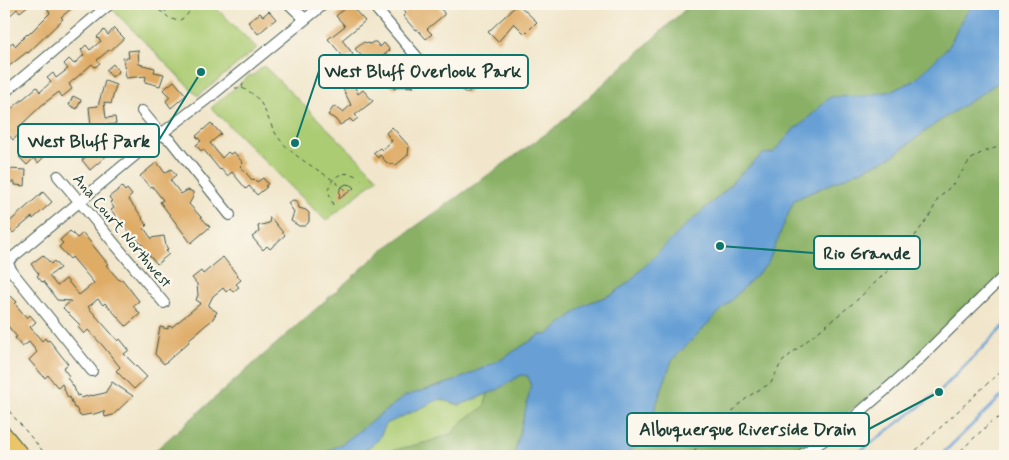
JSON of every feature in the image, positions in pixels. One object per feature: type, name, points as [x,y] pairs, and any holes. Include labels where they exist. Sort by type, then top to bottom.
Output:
[{"type":"highway","points":[[4,434],[22,456]]},
{"type":"street","points":[[4,93],[110,4]]},
{"type":"street","points":[[289,4],[305,19]]},
{"type":"street","points":[[92,371],[13,273],[5,260],[80,202],[161,134],[324,4]]},
{"type":"street","points":[[372,4],[423,64]]},
{"type":"street","points":[[142,111],[161,134],[171,141],[230,215]]},
{"type":"street","name":"Ana Court Northwest","points":[[58,176],[164,303]]},
{"type":"street","points":[[800,456],[838,431],[904,374],[1005,275]]},
{"type":"path","points":[[155,4],[158,10],[169,18],[178,21],[188,15],[190,4]]},
{"type":"path","points":[[164,13],[170,4]]},
{"type":"path","points":[[242,79],[242,88]]},
{"type":"path","points":[[233,86],[250,91],[261,102],[272,129],[282,143],[347,192]]},
{"type":"path","points":[[687,456],[715,434],[737,406],[752,394],[771,383],[781,363],[846,307],[857,300],[898,261],[930,215],[938,199],[955,182],[970,160],[1005,142]]},
{"type":"path","points":[[333,205],[328,190],[332,180],[340,174],[351,173],[364,182]]},
{"type":"path","points":[[910,456],[1005,367]]},
{"type":"path","points":[[4,405],[47,456]]},
{"type":"path","points":[[955,456],[993,420],[1005,416]]},
{"type":"green space","points":[[107,4],[212,4],[257,48],[198,96]]},
{"type":"green space","points":[[691,4],[973,4],[961,21],[950,45],[914,81],[891,91],[865,96],[830,97],[800,126],[795,128],[773,153],[763,154],[736,178],[727,189],[682,229],[629,282],[613,294],[586,304],[547,335],[540,335],[502,359],[455,381],[405,396],[343,443],[319,456],[149,456],[384,249],[557,126]]},
{"type":"green space","points":[[264,66],[378,178],[326,221],[211,108],[250,75],[252,76]]},
{"type":"green space","points":[[1005,78],[1005,275],[916,361],[789,456],[624,456],[644,439],[672,360],[767,263],[794,200],[891,157],[935,124]]},
{"type":"green space","points":[[521,375],[528,376],[531,387],[514,456],[357,456],[365,450],[391,451],[428,442],[453,433],[463,421],[484,407],[488,394]]},
{"type":"green space","points":[[488,394],[484,407],[463,421],[453,433],[428,442],[391,451],[365,450],[378,440],[386,424],[440,399],[460,405]]},
{"type":"water","points":[[973,4],[1005,4],[1005,78],[935,124],[891,157],[794,200],[768,263],[672,360],[644,439],[624,456],[514,456],[531,387],[528,376],[521,375],[497,390],[460,405],[440,399],[386,424],[378,440],[357,456],[319,456],[343,443],[405,396],[455,381],[502,359],[540,335],[547,335],[586,304],[613,294],[629,282],[682,229],[727,189],[736,178],[763,154],[773,153],[795,128],[800,126],[830,97],[865,96],[891,91],[914,81],[950,45],[961,21]]},
{"type":"building","points":[[4,4],[30,4],[20,12],[17,9],[4,21]]},
{"type":"building","points":[[52,4],[77,4],[61,17],[63,19],[28,53],[4,70],[4,50],[13,42],[15,46],[28,35],[50,13],[47,8]]},
{"type":"building","points":[[349,4],[365,21],[342,40],[353,54],[346,60],[328,39],[345,26],[336,16]]},
{"type":"building","points":[[398,4],[437,4],[444,15],[427,29],[432,34],[426,39],[403,16],[406,13]]},
{"type":"building","points":[[518,4],[537,22],[525,34],[514,23],[498,42],[488,32]]},
{"type":"building","points":[[269,11],[276,19],[258,34],[248,22],[260,13],[263,16]]},
{"type":"building","points":[[114,28],[124,38],[97,60],[100,63],[95,67],[92,64],[69,84],[72,89],[62,97],[59,92],[42,105],[18,128],[22,132],[13,140],[9,135],[4,140],[4,115],[37,87],[40,92],[51,82],[47,78],[53,73],[56,78],[68,69],[64,64],[69,59],[74,64],[84,55],[81,50],[86,45],[90,50],[101,41],[97,37],[104,30],[108,35]]},
{"type":"building","points":[[364,42],[370,44],[376,42],[380,47],[384,43],[390,50],[371,66],[355,49]]},
{"type":"building","points":[[138,50],[139,64],[155,68],[154,72],[164,74],[160,86],[145,82],[146,76],[126,78],[123,58],[129,58],[128,51]]},
{"type":"building","points":[[463,55],[480,70],[478,73],[482,76],[467,94],[453,83],[463,68],[457,63]]},
{"type":"building","points":[[113,64],[119,71],[112,77],[106,70]]},
{"type":"building","points":[[394,65],[400,69],[398,72],[406,77],[404,80],[414,87],[398,86],[395,89],[378,82],[388,68],[391,70]]},
{"type":"building","points":[[105,81],[116,85],[111,104],[104,102],[106,118],[115,117],[116,124],[91,126],[89,107],[98,106]]},
{"type":"building","points":[[174,81],[186,95],[171,108],[166,101],[170,97],[163,90]]},
{"type":"building","points":[[354,85],[358,94],[363,90],[373,101],[355,115],[358,118],[353,122],[350,119],[340,125],[328,115],[334,106],[343,112],[351,105],[343,89]]},
{"type":"building","points":[[73,96],[81,100],[77,109],[69,105]]},
{"type":"building","points":[[211,123],[221,134],[210,143],[222,158],[228,152],[230,154],[234,152],[243,163],[240,166],[252,180],[254,179],[257,182],[263,178],[268,184],[257,195],[249,186],[246,189],[232,172],[227,176],[203,149],[201,151],[196,145],[201,141],[196,136]]},
{"type":"building","points":[[121,127],[128,135],[119,143],[122,146],[112,154],[111,152],[90,170],[82,160],[90,154],[82,151],[92,143],[96,147]]},
{"type":"building","points":[[392,127],[409,146],[408,155],[396,165],[387,163],[380,155],[378,158],[373,153],[380,148],[382,150],[392,141],[386,133]]},
{"type":"building","points":[[29,140],[45,156],[38,163],[34,158],[27,165],[19,157],[24,152],[21,148]]},
{"type":"building","points":[[157,162],[165,173],[171,169],[176,175],[170,180],[181,194],[188,190],[193,192],[193,197],[189,204],[210,227],[191,243],[160,202],[163,200],[152,186],[150,187],[140,176]]},
{"type":"building","points":[[8,169],[26,170],[25,186],[15,185],[15,182],[7,182]]},
{"type":"building","points":[[346,184],[354,188],[339,199],[340,188]]},
{"type":"building","points":[[122,187],[125,191],[127,189],[132,195],[128,199],[143,218],[147,225],[144,228],[151,238],[164,236],[168,249],[166,251],[169,254],[157,264],[146,254],[142,248],[144,247],[111,210],[114,208],[109,197]]},
{"type":"building","points":[[43,192],[52,202],[13,233],[6,225]]},
{"type":"building","points":[[293,200],[297,201],[299,208],[309,213],[309,222],[305,226],[299,226],[291,221],[294,212],[288,203]]},
{"type":"building","points":[[270,217],[285,235],[270,249],[267,246],[263,250],[252,237],[259,232],[258,226],[269,223]]},
{"type":"building","points":[[70,231],[77,238],[83,233],[108,264],[106,265],[120,281],[122,279],[139,301],[133,306],[140,314],[126,326],[105,303],[103,305],[98,299],[88,307],[118,341],[120,339],[129,350],[124,354],[147,377],[134,389],[116,371],[120,367],[103,346],[88,330],[84,334],[78,327],[80,325],[63,308],[71,301],[57,300],[37,276],[39,274],[31,264],[43,255],[51,264],[54,261],[60,268],[49,276],[57,286],[66,279],[79,295],[94,283],[72,257],[70,259],[59,247],[63,243],[60,240]]},
{"type":"building","points":[[223,257],[241,280],[236,284],[239,287],[233,292],[230,288],[226,292],[223,288],[213,296],[208,306],[217,312],[212,320],[164,364],[155,354],[160,327],[168,329],[168,326],[172,327],[201,303],[196,300],[198,295],[197,284],[192,278],[201,271],[203,274]]},
{"type":"building","points":[[11,296],[27,318],[30,315],[36,322],[30,327],[42,341],[45,338],[47,341],[49,340],[68,364],[63,368],[69,376],[67,378],[74,387],[77,396],[80,395],[81,398],[105,393],[112,382],[133,396],[113,415],[105,417],[104,411],[80,416],[76,408],[74,408],[70,397],[68,398],[62,384],[58,388],[48,375],[45,378],[29,360],[37,352],[29,342],[22,347],[15,338],[17,337],[7,325],[4,328],[4,302]]},
{"type":"waterway","points":[[854,456],[939,392],[1005,325]]},
{"type":"waterway","points":[[940,456],[1005,393]]},
{"type":"place","name":"West Bluff Park","points":[[201,72]]},
{"type":"place","name":"West Bluff Overlook Park","points":[[295,143]]},
{"type":"place","name":"Rio Grande","points":[[720,246]]},
{"type":"place","name":"Albuquerque Riverside Drain","points":[[939,392]]}]
